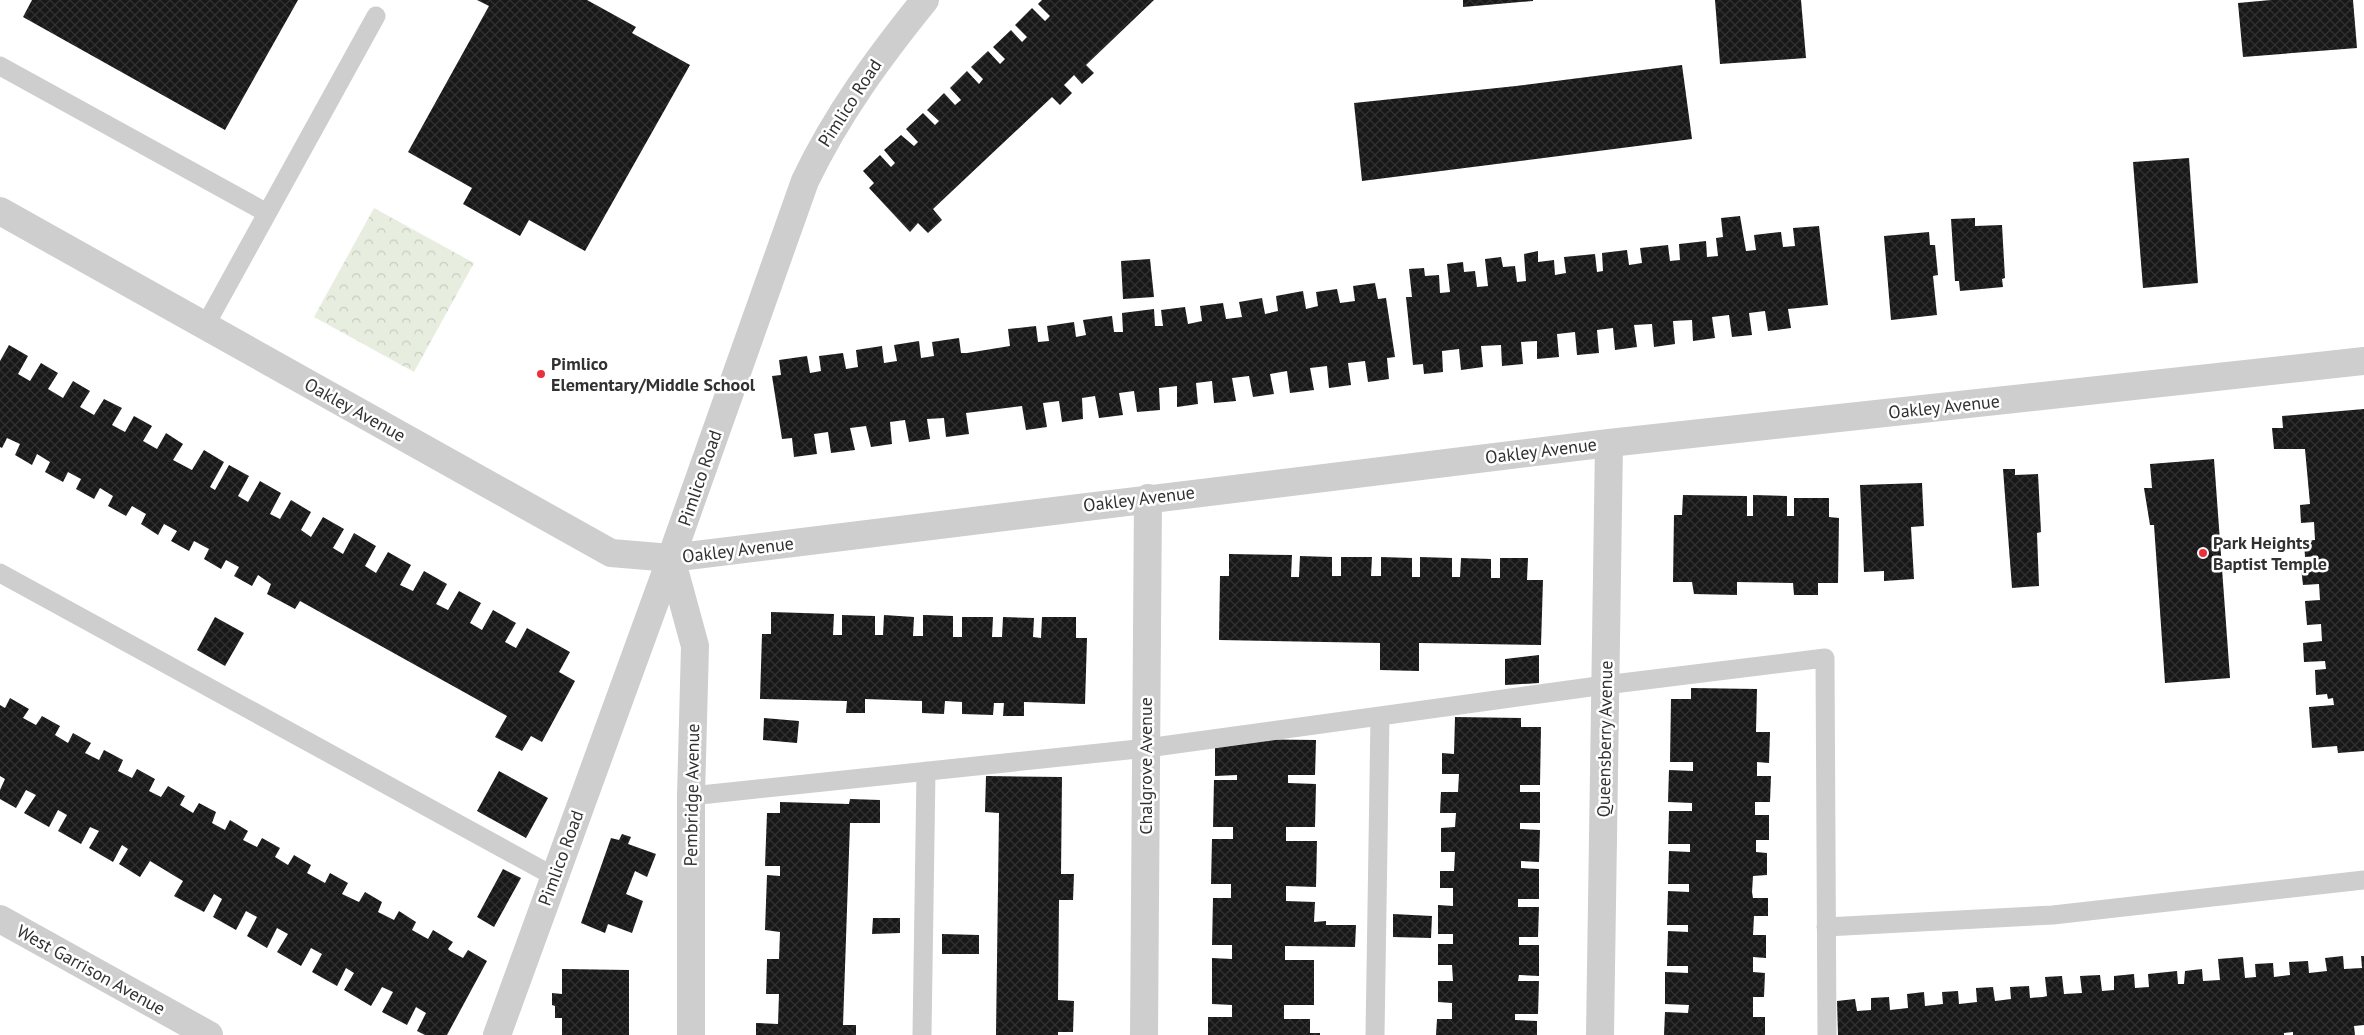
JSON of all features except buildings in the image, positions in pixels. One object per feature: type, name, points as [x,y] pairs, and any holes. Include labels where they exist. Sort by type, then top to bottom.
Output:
[{"type":"street","name":"Pimlico Road","points":[[497,1035],[671,558],[805,181],[821,147],[866,75],[925,0]]},
{"type":"street","name":"Oakley Avenue","points":[[0,211],[611,553],[671,558],[1148,498],[1609,443],[2364,362]]},
{"type":"street","name":"Queensberry Avenue","points":[[1600,1035],[1609,443]]},
{"type":"street","name":"Chalgrove Avenue","points":[[1144,1035],[1148,498]]},
{"type":"street","name":"Pembridge Avenue","points":[[671,558],[695,646],[691,796],[691,1035]]},
{"type":"street","name":"West Garrison Avenue","points":[[0,919],[209,1035]]},
{"type":"lane","points":[[205,326],[376,16]]},
{"type":"lane","points":[[0,66],[267,213]]},
{"type":"lane","points":[[0,573],[554,877]]},
{"type":"lane","points":[[691,796],[1146,748],[1605,685],[1825,658],[1827,1035]]},
{"type":"lane","points":[[1375,1035],[1380,716]]},
{"type":"lane","points":[[922,1035],[926,771]]},
{"type":"lane","points":[[1826,927],[2052,915],[2364,880]]},
{"type":"green space","points":[[374,208],[474,263],[414,372],[314,317]]},
{"type":"place","name":"Pimlico Elementary/Middle School","points":[[541,374]]},
{"type":"place","name":"Park Heights Baptist Temple","points":[[2203,553]]}]
